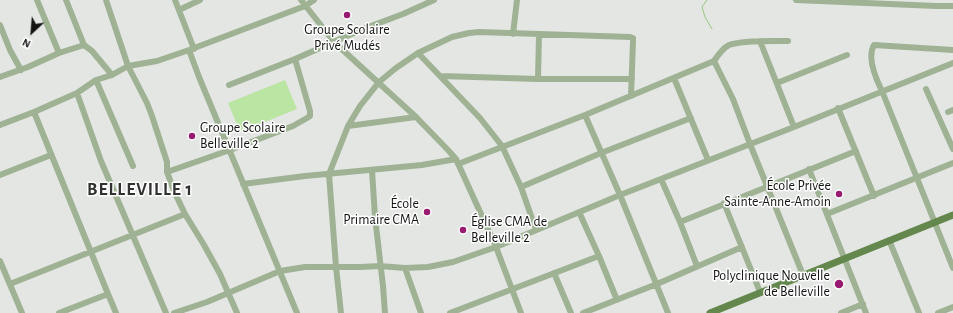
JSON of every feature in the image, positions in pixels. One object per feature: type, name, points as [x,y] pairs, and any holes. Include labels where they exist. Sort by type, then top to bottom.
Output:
[{"type":"main road","points":[[710,313],[953,215]]},
{"type":"street","points":[[37,0],[59,53]]},
{"type":"street","points":[[66,0],[84,45],[92,51],[112,74]]},
{"type":"street","points":[[106,0],[128,66],[147,102],[152,116],[166,162],[167,172],[174,191],[185,214],[204,245],[229,293],[237,313]]},
{"type":"street","points":[[175,0],[192,50],[199,77],[297,313]]},
{"type":"street","points":[[179,10],[200,0]]},
{"type":"street","points":[[301,0],[334,42],[416,117],[457,161],[496,247],[521,313]]},
{"type":"street","points":[[0,125],[77,93],[96,80],[128,66],[157,61],[192,50],[305,6],[314,0]]},
{"type":"street","points":[[229,85],[296,59],[434,0]]},
{"type":"street","points":[[513,34],[517,0]]},
{"type":"street","points":[[796,0],[936,3],[953,6]]},
{"type":"street","points":[[0,25],[10,50],[21,70]]},
{"type":"street","points":[[341,313],[329,174],[348,126],[360,106],[379,82],[396,68],[418,53],[452,37],[469,33],[479,32],[633,38],[631,96]]},
{"type":"street","points":[[538,79],[539,34]]},
{"type":"street","points":[[243,184],[305,176],[457,161],[585,115],[714,61],[729,45],[760,41],[788,41]]},
{"type":"street","points":[[760,41],[794,127]]},
{"type":"street","points":[[0,77],[21,70],[59,53],[84,45]]},
{"type":"street","points":[[953,50],[874,45],[871,49],[876,79],[953,268]]},
{"type":"street","points":[[418,53],[480,118],[502,146],[521,187],[536,230]]},
{"type":"street","points":[[777,83],[847,55]]},
{"type":"street","points":[[167,172],[293,126],[310,116],[296,59]]},
{"type":"street","points":[[714,61],[734,99],[750,144],[803,275]]},
{"type":"street","points":[[174,313],[188,311],[280,271],[305,267],[428,267],[453,262],[496,247],[620,195],[953,63]]},
{"type":"street","points":[[441,76],[538,79],[632,79]]},
{"type":"street","points":[[674,78],[708,160]]},
{"type":"street","points":[[96,80],[133,166]]},
{"type":"street","points":[[926,88],[953,149]]},
{"type":"street","points":[[77,93],[101,161],[166,313]]},
{"type":"street","points":[[838,108],[874,196]]},
{"type":"street","points":[[34,112],[116,313]]},
{"type":"street","points":[[585,115],[620,195],[668,313]]},
{"type":"street","points":[[348,126],[416,117]]},
{"type":"street","points":[[521,187],[601,153],[690,118]]},
{"type":"street","points":[[680,222],[856,151]]},
{"type":"street","points":[[0,175],[52,156]]},
{"type":"street","points":[[827,214],[953,163]]},
{"type":"street","points":[[809,169],[866,313]]},
{"type":"street","points":[[372,170],[385,313]]},
{"type":"street","points":[[661,179],[697,266]]},
{"type":"street","points":[[724,203],[760,292]]},
{"type":"street","points":[[579,212],[617,300]]},
{"type":"street","points":[[10,284],[185,214]]},
{"type":"street","points":[[889,240],[919,313]]},
{"type":"street","points":[[583,313],[656,284],[742,247]]},
{"type":"street","points":[[450,313],[598,256]]},
{"type":"street","points":[[0,261],[22,313]]},
{"type":"street","points":[[405,268],[421,313]]},
{"type":"street","points":[[554,273],[571,313]]},
{"type":"street","points":[[59,313],[108,294]]},
{"type":"street","points":[[841,313],[863,304]]},
{"type":"street","points":[[938,313],[953,307]]},
{"type":"green space","points":[[285,80],[297,109],[240,132],[228,103]]},
{"type":"waterway","points":[[707,0],[702,7],[705,17],[712,29]]},
{"type":"place","name":"Groupe Scolaire Privé Mudés","points":[[347,15]]},
{"type":"place","name":"Groupe Scolaire Belleville 2","points":[[192,136]]},
{"type":"place","name":"École Privée Sainte-Anne-Amoin","points":[[839,194]]},
{"type":"place","name":"École Primaire CMA","points":[[427,212]]},
{"type":"place","name":"Église CMA de Belleville 2","points":[[463,230]]},
{"type":"place","name":"Polyclinique Nouvelle de Belleville","points":[[839,284]]},
{"type":"district","name":"BELLEVILLE 1","points":[[140,190]]}]
